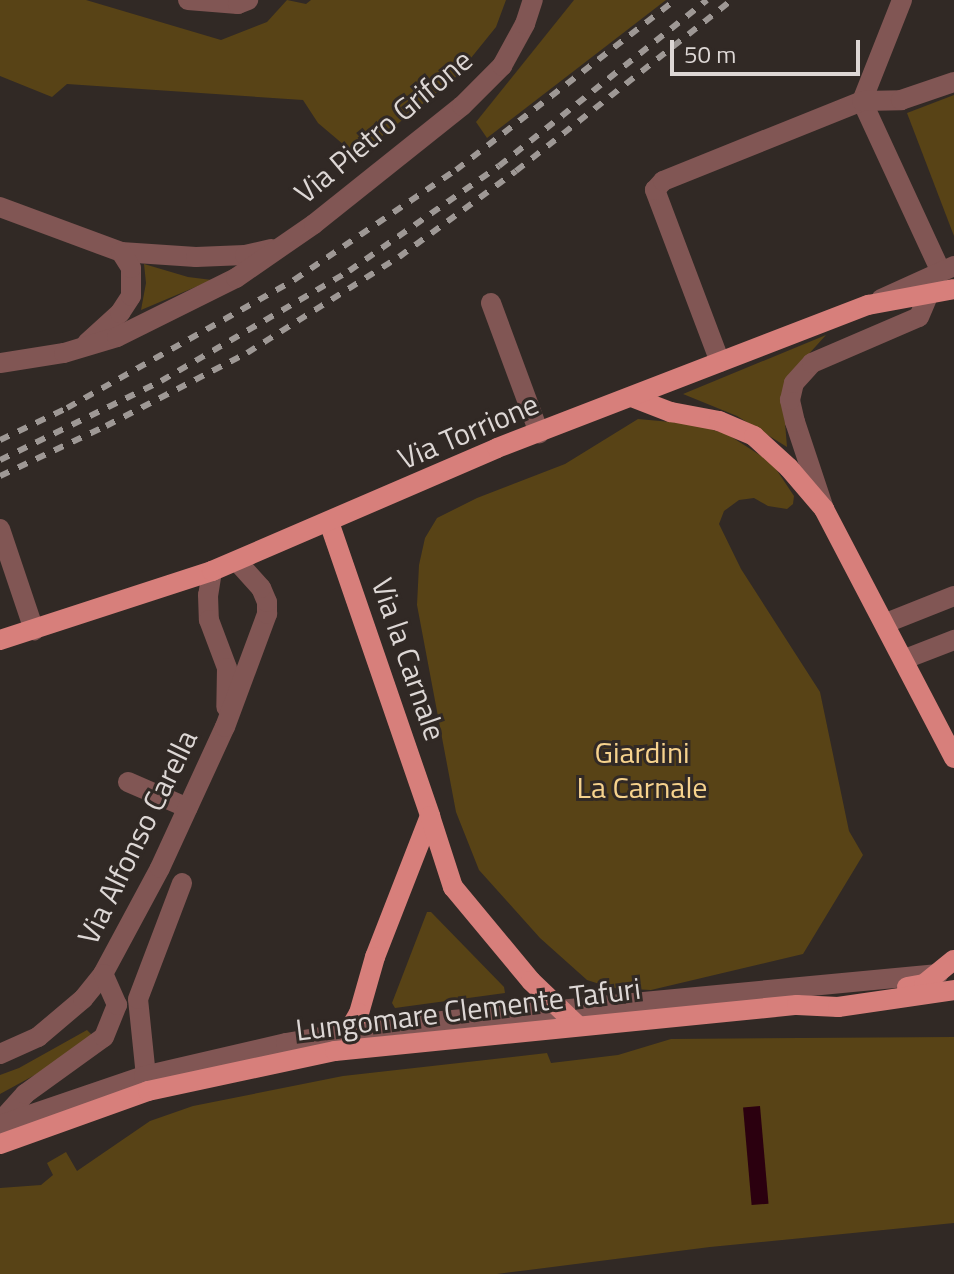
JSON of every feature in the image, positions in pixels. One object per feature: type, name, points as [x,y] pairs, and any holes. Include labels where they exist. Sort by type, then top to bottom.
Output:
[{"type":"main road","points":[[868,305],[930,291],[954,289]]},
{"type":"main road","name":"Via Torrione","points":[[0,640],[212,571],[539,433],[868,305]]},
{"type":"main road","points":[[634,398],[671,412],[719,421],[754,436],[783,462],[824,509],[954,758]]},
{"type":"main road","name":"Via la Carnale","points":[[329,522],[453,887],[531,981],[570,1018]]},
{"type":"main road","points":[[348,1032],[359,1013],[375,957],[430,816]]},
{"type":"main road","points":[[797,1005],[839,995],[924,984],[949,968]]},
{"type":"main road","name":"Lungomare Clemente Tafuri","points":[[0,1144],[146,1084],[335,1051],[570,1018],[797,1005],[838,1007],[954,990]]},
{"type":"street","points":[[188,0],[223,4],[248,0]]},
{"type":"street","name":"Via Pietro Grifone","points":[[0,363],[84,347],[117,337],[236,278],[462,106],[486,83],[515,45],[533,0]]},
{"type":"street","points":[[902,0],[862,101],[947,269]]},
{"type":"street","points":[[720,362],[655,190],[663,181],[862,101],[901,100],[954,82]]},
{"type":"street","points":[[0,207],[121,252],[196,257],[245,255],[282,246]]},
{"type":"street","points":[[84,347],[120,313],[131,296],[131,268],[121,252]]},
{"type":"street","name":"Via Torrione","points":[[868,305],[947,269]]},
{"type":"street","points":[[824,509],[795,422],[790,400],[794,383],[812,363],[919,317],[930,291]]},
{"type":"street","points":[[491,303],[539,433]]},
{"type":"street","points":[[0,529],[34,630]]},
{"type":"street","name":"Via Alfonso Carella","points":[[0,1054],[38,1037],[62,1020],[103,974],[160,868],[225,727],[267,614],[267,602],[261,588],[237,561]]},
{"type":"street","name":"Via Alfonso Carella","points":[[212,571],[208,595],[209,620],[227,668],[225,727]]},
{"type":"street","points":[[886,623],[954,596]]},
{"type":"street","points":[[905,659],[954,640]]},
{"type":"street","points":[[128,782],[188,808]]},
{"type":"street","points":[[146,1084],[138,999],[182,883]]},
{"type":"street","name":"Lungomare Clemente Tafuri","points":[[0,1123],[286,1043],[348,1032],[570,1018],[949,968]]},
{"type":"street","name":"Via Alfonso Carella","points":[[0,1123],[25,1094],[104,1037],[117,1005],[103,974]]},
{"type":"green space","points":[[0,0],[86,0],[221,40],[267,22],[287,0],[306,4],[311,0],[506,0],[496,27],[454,79],[357,156],[318,123],[303,100],[67,84],[52,97],[0,76]]},
{"type":"green space","points":[[574,0],[666,0],[487,138],[476,122]]},
{"type":"green space","points":[[954,95],[954,236],[907,113]]},
{"type":"green space","points":[[144,264],[188,277],[212,280],[141,310],[146,283]]},
{"type":"green space","points":[[826,335],[788,377],[783,398],[787,447],[737,416],[683,394]]},
{"type":"green space","name":"Giardini La Carnale","points":[[638,419],[693,424],[727,434],[772,463],[794,496],[793,504],[787,509],[768,506],[754,498],[739,500],[724,511],[719,524],[741,569],[820,692],[849,831],[863,855],[803,954],[651,990],[612,988],[587,980],[540,938],[479,870],[456,812],[417,605],[419,565],[425,538],[437,518],[477,498],[565,464]]},
{"type":"green space","points":[[427,912],[431,912],[504,987],[505,993],[395,1008],[392,1003]]},
{"type":"green space","points":[[87,1030],[92,1035],[55,1064],[0,1094],[0,1075],[19,1068]]},
{"type":"green space","points":[[954,1037],[954,1223],[710,1247],[497,1274],[0,1274],[0,1188],[41,1185],[53,1175],[47,1163],[66,1152],[77,1171],[150,1121],[193,1106],[343,1076],[547,1053],[551,1063],[618,1055],[671,1039]]},
{"type":"shaded area","points":[[760,1106],[769,1204],[752,1205],[743,1107]]},
{"type":"railway","points":[[0,440],[67,408],[294,280],[456,170],[675,0]]},
{"type":"railway","points":[[0,460],[161,381],[349,271],[499,166],[707,0]]},
{"type":"railway","points":[[0,476],[106,426],[247,353],[399,257],[516,171],[732,0]]}]
